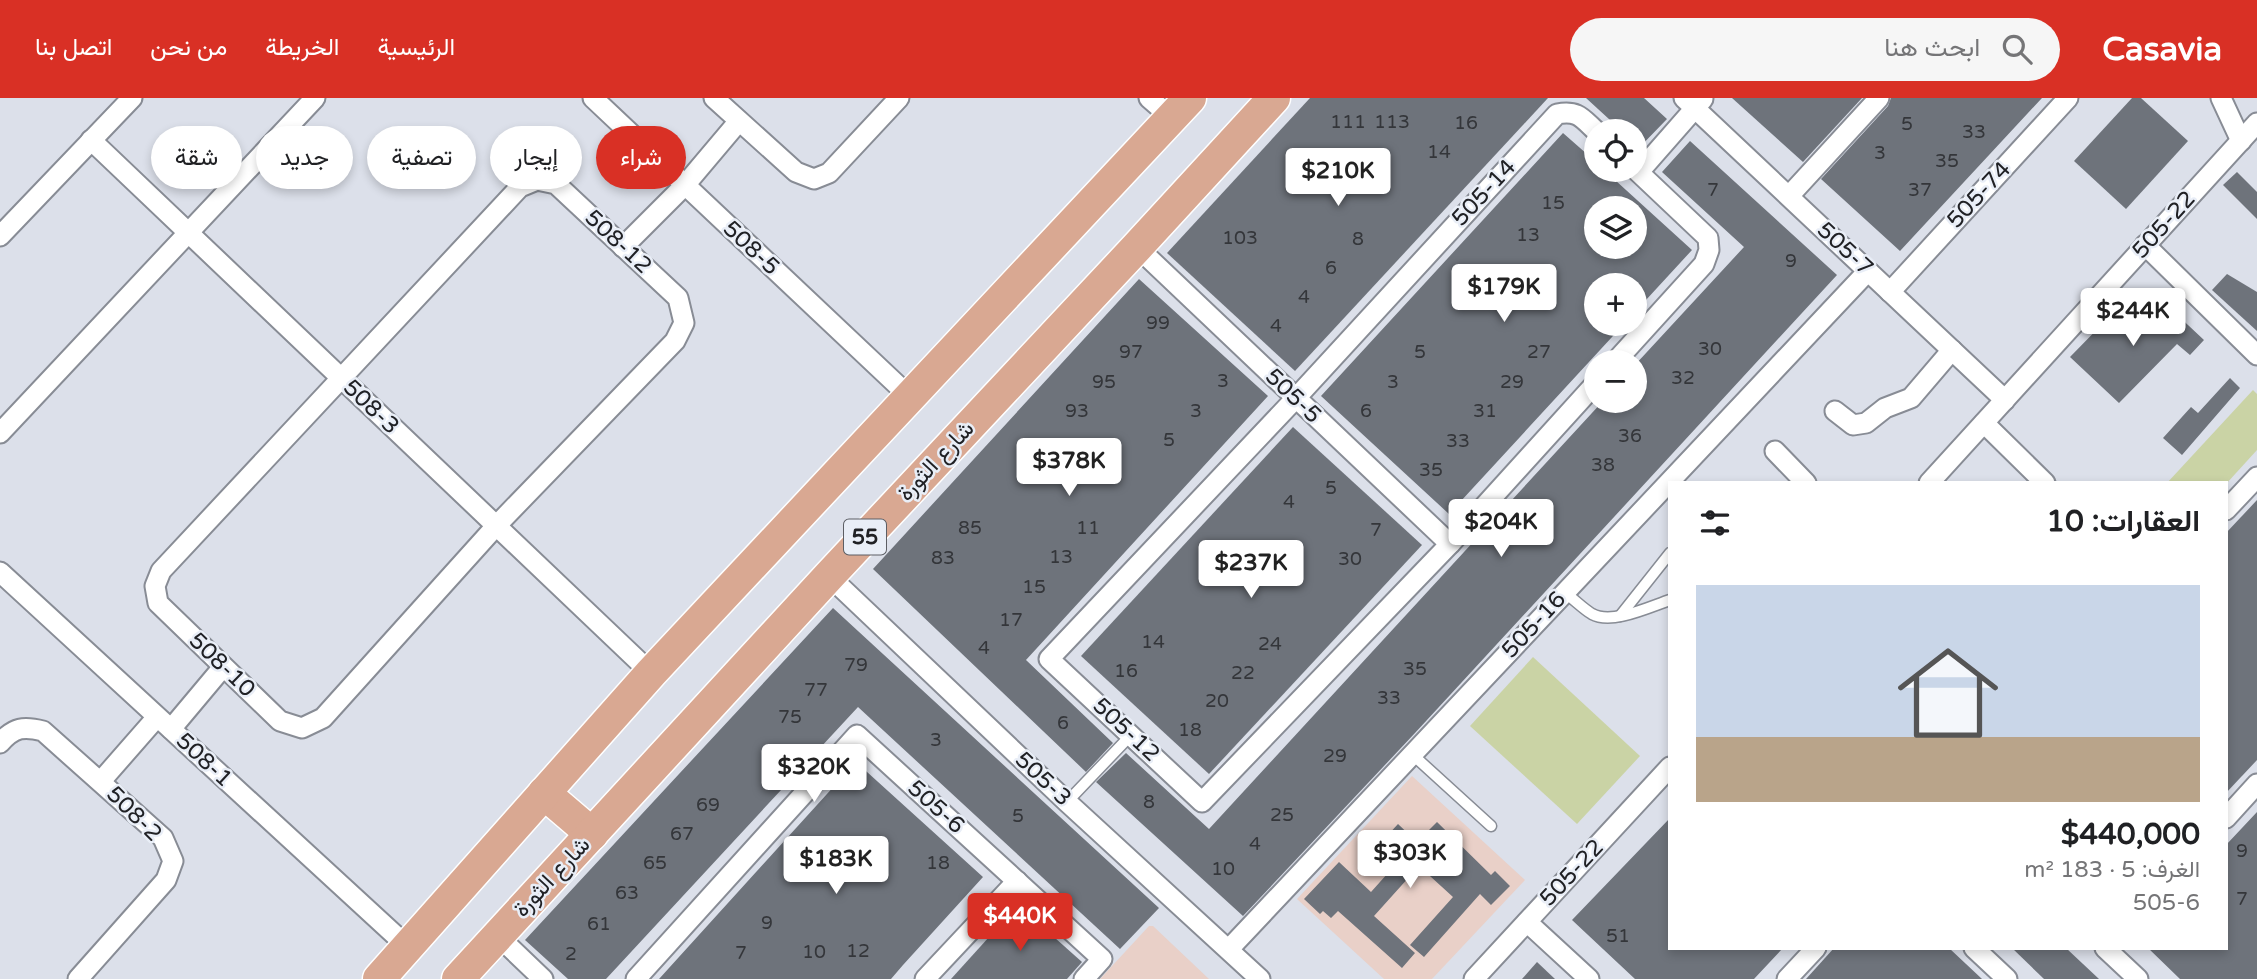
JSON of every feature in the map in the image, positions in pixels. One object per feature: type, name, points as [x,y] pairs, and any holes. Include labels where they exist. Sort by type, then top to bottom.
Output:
[{"type":"main road","name":"شارع الثورة","points":[[458,979],[1274,98]]},
{"type":"main road","points":[[379,979],[651,673],[910,397],[1170,105]]},
{"type":"main road","points":[[544,793],[592,834]]},
{"type":"street","points":[[0,236],[132,98]]},
{"type":"street","points":[[0,433],[315,98]]},
{"type":"street","name":"508-5","points":[[593,98],[623,126]]},
{"type":"street","points":[[714,98],[796,172],[814,179],[829,173],[899,98]]},
{"type":"street","points":[[1789,196],[1879,98]]},
{"type":"street","name":"505-74","points":[[1890,292],[2068,98]]},
{"type":"street","points":[[2221,98],[2241,141]]},
{"type":"street","points":[[1647,158],[1694,101]]},
{"type":"street","name":"505-7","points":[[1694,101],[1789,196],[2005,400]]},
{"type":"street","name":"505-14","points":[[1295,398],[1557,114],[1570,112],[1584,120]]},
{"type":"street","points":[[686,184],[739,121]]},
{"type":"street","name":"505-22","points":[[1931,481],[2257,123]]},
{"type":"street","name":"508-3","points":[[91,140],[651,673]]},
{"type":"street","name":"508-12","points":[[340,377],[520,187],[537,180],[556,184],[678,298],[684,323],[676,341],[496,526]]},
{"type":"street","points":[[1626,350],[1704,264],[1710,250],[1708,238],[1647,180]]},
{"type":"street","name":"508-5","points":[[686,186],[910,397]]},
{"type":"street","points":[[623,247],[681,189]]},
{"type":"street","points":[[2146,245],[2257,355]]},
{"type":"street","name":"505-5","points":[[1137,247],[1450,544]]},
{"type":"street","name":"505-16","points":[[1672,481],[1868,271]]},
{"type":"street","points":[[1835,411],[1853,425],[1866,423],[1885,408],[1911,398],[1952,349]]},
{"type":"street","name":"508-10","points":[[340,377],[161,570],[155,586],[158,603],[223,667],[280,721],[302,729],[323,719],[496,526]]},
{"type":"street","points":[[1450,544],[1584,396]]},
{"type":"street","name":"505-12","points":[[1295,398],[1049,659],[1202,802],[1450,544]]},
{"type":"street","points":[[1984,423],[2043,481]]},
{"type":"street","points":[[1775,451],[1804,481]]},
{"type":"street","points":[[2228,508],[2257,477]]},
{"type":"street","name":"505-16","points":[[1229,949],[1668,485]]},
{"type":"street","name":"508-1","points":[[0,572],[408,947]]},
{"type":"street","name":"505-3","points":[[829,576],[1067,802],[1260,979]]},
{"type":"street","points":[[101,781],[223,667]]},
{"type":"street","name":"508-2","points":[[0,743],[7,734],[26,726],[43,730],[163,838],[173,861],[166,880],[78,979]]},
{"type":"street","name":"505-6","points":[[636,979],[857,735],[1102,960],[1084,979]]},
{"type":"street","name":"505-22","points":[[1474,979],[1668,769]]},
{"type":"street","points":[[2228,816],[2257,784]]},
{"type":"street","points":[[925,979],[1017,881]]},
{"type":"street","points":[[1527,922],[1589,979]]},
{"type":"street","points":[[498,936],[543,979]]},
{"type":"street","points":[[1787,979],[1814,950]]},
{"type":"street","points":[[1976,950],[2007,979]]},
{"type":"street","points":[[2107,950],[2138,979]]},
{"type":"lane","points":[[1620,616],[1668,556]]},
{"type":"lane","points":[[1565,593],[1594,615],[1620,616],[1668,601]]},
{"type":"lane","points":[[1067,802],[1132,735]]},
{"type":"lane","points":[[1413,755],[1491,826]]},
{"type":"shaded area","points":[[1412,776],[1525,880],[1432,979],[1384,979],[1297,899]]},
{"type":"shaded area","points":[[1149,926],[1153,926],[1209,979],[1100,979]]},
{"type":"green space","points":[[2253,390],[2257,394],[2257,450],[2228,482],[2169,481]]},
{"type":"green space","points":[[1533,657],[1640,756],[1577,824],[1470,726]]},
{"type":"building","points":[[1310,98],[1548,98],[1295,371],[1167,253]]},
{"type":"building","points":[[1586,98],[1644,98],[1667,119],[1647,140],[1647,119],[1609,119]]},
{"type":"building","points":[[1732,98],[1862,98],[1803,162]]},
{"type":"building","points":[[1891,98],[2042,98],[1900,251],[1821,179],[1888,106]]},
{"type":"building","points":[[2132,98],[2141,98],[2188,141],[2126,209],[2074,161]]},
{"type":"building","points":[[1563,133],[1584,151],[1584,182],[1617,182],[1633,196],[1584,196],[1584,259],[1647,259],[1647,209],[1692,250],[1647,299],[1647,273],[1584,273],[1584,336],[1613,336],[1600,350],[1584,350],[1584,367],[1449,514],[1321,396]]},
{"type":"building","points":[[1690,141],[1837,275],[1243,916],[1096,782],[1126,753],[1209,829],[1592,413],[1647,413],[1647,352],[1744,247],[1662,172]]},
{"type":"building","points":[[2237,172],[2257,192],[2257,219],[2223,185]]},
{"type":"building","points":[[2227,274],[2257,292],[2257,331],[2212,290]]},
{"type":"building","points":[[1139,279],[1268,396],[1026,660],[1113,743],[1086,772],[873,569]]},
{"type":"building","points":[[2158,297],[2204,340],[2190,355],[2177,344],[2119,403],[2070,357],[2115,311],[2131,326]]},
{"type":"building","points":[[2230,378],[2240,388],[2182,455],[2163,438],[2191,407],[2198,413]]},
{"type":"building","points":[[1293,427],[1422,545],[1209,774],[1081,656]]},
{"type":"building","points":[[2257,500],[2257,760],[2228,791],[2228,531]]},
{"type":"building","points":[[833,608],[1159,908],[1120,949],[858,707],[606,979],[568,979],[525,940]]},
{"type":"building","points":[[856,762],[983,877],[891,979],[659,979]]},
{"type":"building","points":[[2257,812],[2257,979],[2180,979],[2150,950],[2228,950],[2228,843]]},
{"type":"building","points":[[1668,820],[1668,950],[1781,950],[1754,979],[1635,979],[1572,920]]},
{"type":"building","points":[[1437,822],[1491,875],[1495,871],[1510,886],[1491,905],[1480,894],[1424,957],[1410,945],[1453,897],[1419,866],[1374,916],[1415,953],[1402,968],[1338,911],[1331,918],[1323,911],[1320,914],[1304,899],[1339,862],[1371,892],[1405,854],[1386,837],[1398,824],[1417,842]]},
{"type":"building","points":[[1018,905],[1082,962],[1067,979],[951,979]]},
{"type":"building","points":[[1832,950],[1951,950],[1982,979],[1806,979]]},
{"type":"building","points":[[2014,950],[2068,950],[2099,979],[2044,979]]},
{"type":"building","points":[[1537,962],[1555,979],[1522,979]]}]
